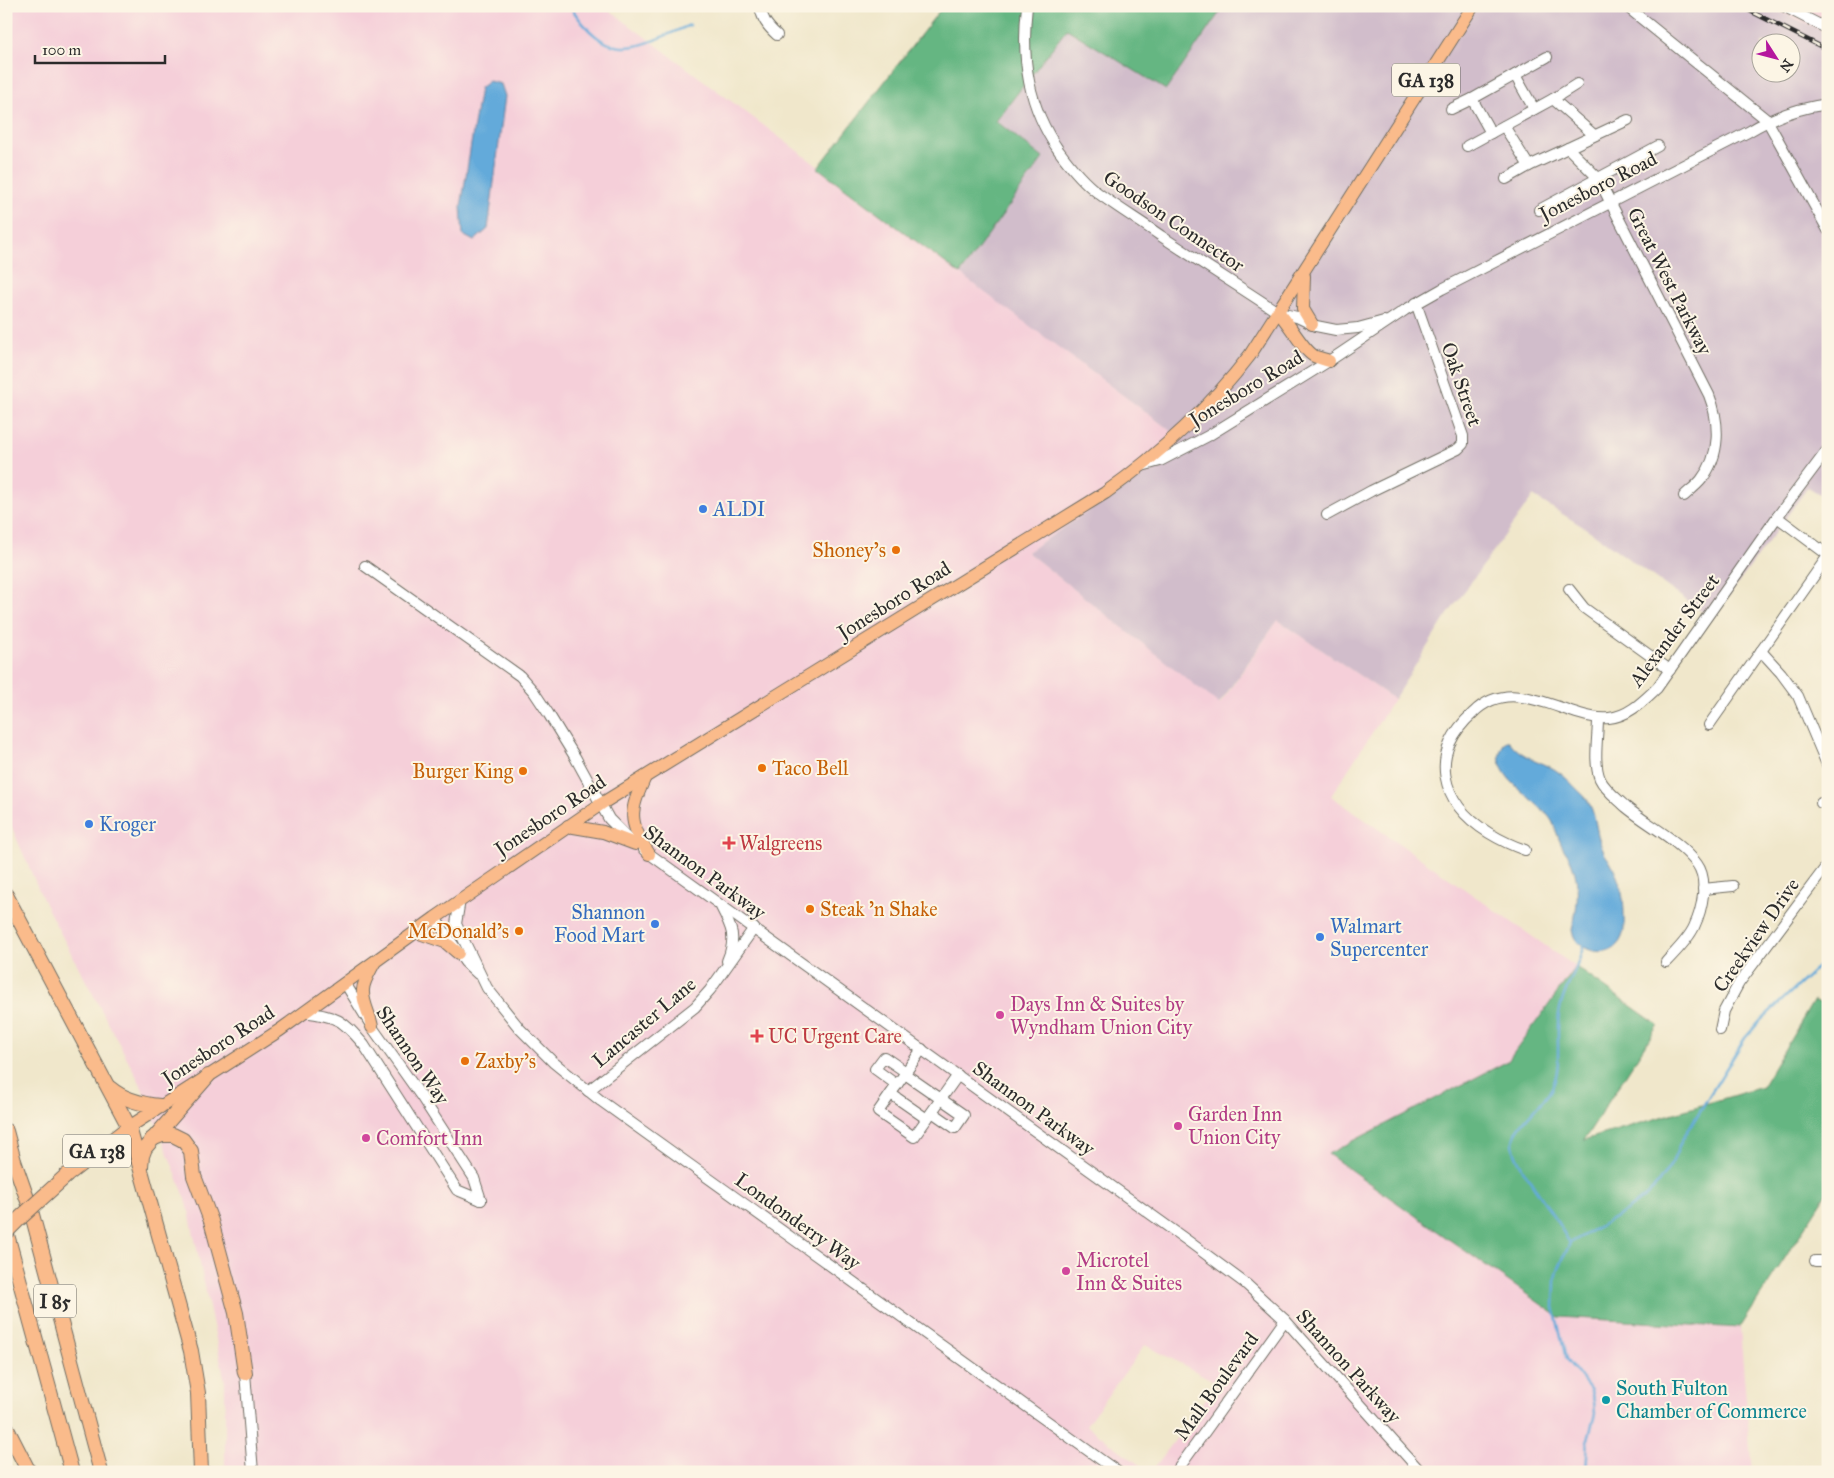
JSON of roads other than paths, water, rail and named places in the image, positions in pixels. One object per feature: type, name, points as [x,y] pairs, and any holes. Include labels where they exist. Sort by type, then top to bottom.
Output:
[{"type":"highway","points":[[6,895],[129,1126],[190,1351],[198,1393],[201,1472]]},
{"type":"highway","points":[[140,1167],[142,1156],[152,1139],[208,1076]]},
{"type":"highway","points":[[107,1085],[122,1097],[160,1106]]},
{"type":"highway","name":"Jonesboro Road","points":[[6,1232],[67,1175],[129,1126]]},
{"type":"highway","name":"I 85","points":[[6,1132],[30,1207],[102,1472]]},
{"type":"highway","points":[[152,1139],[162,1135],[173,1135],[183,1140],[191,1151],[194,1176],[212,1221],[236,1313],[245,1373]]},
{"type":"highway","name":"I 85","points":[[6,1232],[72,1472]]},
{"type":"highway","points":[[6,1427],[29,1472]]},
{"type":"main road","name":"GA 138","points":[[1279,312],[1473,6]]},
{"type":"main road","points":[[1304,273],[1303,309],[1312,324]]},
{"type":"main road","points":[[1279,312],[1307,350],[1313,355],[1328,361]]},
{"type":"main road","name":"Jonesboro Road","points":[[129,1126],[262,1042],[460,900],[601,804],[1105,493],[1142,466],[1176,437],[1222,391],[1250,355],[1279,312]]},
{"type":"main road","points":[[646,777],[632,808],[637,834],[649,854]]},
{"type":"main road","points":[[568,826],[603,832],[635,844]]},
{"type":"main road","points":[[416,932],[445,942],[458,952]]},
{"type":"main road","points":[[372,1026],[370,1015],[364,1003],[363,989],[374,963]]},
{"type":"street","points":[[760,6],[762,16],[768,27],[777,35]]},
{"type":"street","name":"Goodson Connector","points":[[1027,6],[1024,43],[1030,88],[1038,114],[1048,135],[1070,166],[1096,192],[1279,312]]},
{"type":"street","points":[[1626,6],[1767,120],[1828,230]]},
{"type":"street","points":[[1783,6],[1828,29]]},
{"type":"street","points":[[1451,109],[1547,57]]},
{"type":"street","points":[[1515,75],[1534,109]]},
{"type":"street","points":[[1467,146],[1577,84]]},
{"type":"street","points":[[1472,99],[1491,133]]},
{"type":"street","points":[[1553,99],[1594,135]]},
{"type":"street","name":"Jonesboro Road","points":[[1142,466],[1160,461],[1208,436],[1416,303],[1748,132],[1767,120],[1789,111],[1828,104]]},
{"type":"street","points":[[1506,179],[1529,166],[1628,120]]},
{"type":"street","points":[[1504,126],[1529,166]]},
{"type":"street","points":[[1539,210],[1658,146]]},
{"type":"street","name":"Great West Parkway","points":[[1568,148],[1598,178],[1716,412],[1718,437],[1713,460],[1701,480],[1684,496]]},
{"type":"street","name":"Oak Street","points":[[1328,515],[1371,491],[1458,449],[1463,444],[1463,436],[1416,303]]},
{"type":"street","name":"Jonesboro Road","points":[[1279,312],[1312,324],[1336,330],[1358,328],[1392,319]]},
{"type":"street","name":"Alexander Street","points":[[1525,850],[1503,842],[1483,828],[1464,814],[1452,798],[1446,779],[1444,761],[1450,743],[1460,725],[1482,704],[1499,696],[1522,696],[1598,719],[1622,715],[1639,705],[1657,688],[1777,517],[1828,449]]},
{"type":"street","points":[[1709,725],[1828,555],[1777,517]]},
{"type":"street","name":"Shannon Parkway","points":[[365,566],[520,676],[534,692],[548,713],[609,819],[635,844],[1188,1240],[1246,1284],[1285,1320],[1421,1472]]},
{"type":"street","points":[[1570,589],[1584,608],[1670,670]]},
{"type":"street","points":[[1761,651],[1798,696],[1828,767]]},
{"type":"street","points":[[1598,719],[1597,768],[1601,781],[1629,809],[1684,850],[1698,866],[1703,883],[1701,907],[1694,928],[1666,962]]},
{"type":"street","name":"Creekview Drive","points":[[1720,1030],[1724,1011],[1739,983],[1828,864]]},
{"type":"street","points":[[1703,889],[1733,886]]},
{"type":"street","name":"Londonderry Way","points":[[460,900],[456,924],[473,956],[480,975],[493,996],[520,1029],[553,1062],[588,1091],[1118,1472]]},
{"type":"street","points":[[720,904],[734,936],[729,956],[720,976]]},
{"type":"street","name":"Londonderry Way","points":[[435,918],[465,962],[480,975]]},
{"type":"street","name":"Lancaster Lane","points":[[588,1091],[695,1007],[754,928]]},
{"type":"street","name":"Shannon Way","points":[[304,1012],[331,1016],[348,1026],[364,1045],[457,1190],[481,1200],[474,1178],[345,983]]},
{"type":"street","points":[[922,1049],[878,1112],[914,1138],[958,1075]]},
{"type":"street","points":[[884,1056],[964,1115],[955,1128],[930,1116],[894,1089],[875,1069],[884,1056]]},
{"type":"street","points":[[1815,1262],[1828,1261]]},
{"type":"street","name":"Mall Boulevard","points":[[1176,1472],[1285,1320]]},
{"type":"street","points":[[245,1373],[254,1472]]},
{"type":"water","points":[[489,81],[501,84],[505,96],[488,229],[474,241],[463,235],[461,207],[480,88]]},
{"type":"water","points":[[1506,741],[1509,741],[1524,755],[1558,771],[1588,801],[1594,815],[1601,845],[1616,873],[1623,900],[1623,934],[1617,945],[1611,949],[1595,951],[1587,949],[1575,938],[1572,930],[1576,911],[1577,886],[1573,868],[1552,821],[1506,774],[1501,764],[1500,753]]},
{"type":"waterway","points":[[570,6],[584,25],[598,38],[611,45],[624,47],[638,45],[653,41],[690,25]]},
{"type":"waterway","points":[[1570,1243],[1533,1186],[1518,1160],[1513,1145],[1521,1125],[1545,1098],[1554,1084],[1558,1065],[1559,1014],[1583,947]]},
{"type":"waterway","points":[[1586,1472],[1588,1439],[1595,1414],[1594,1401],[1590,1389],[1566,1359],[1554,1307],[1555,1281],[1570,1243],[1628,1210],[1657,1185],[1672,1163],[1682,1140],[1745,1038],[1828,955]]},
{"type":"railway","points":[[1740,6],[1828,50]]},
{"type":"place","name":"ALDI","points":[[703,509]]},
{"type":"place","name":"Shoney's","points":[[896,550]]},
{"type":"place","name":"Taco Bell","points":[[762,768]]},
{"type":"place","name":"Burger King","points":[[523,771]]},
{"type":"place","name":"Kroger","points":[[89,824]]},
{"type":"place","name":"Walgreens","points":[[729,843]]},
{"type":"place","name":"Steak 'n Shake","points":[[810,909]]},
{"type":"place","name":"Shannon Food Mart","points":[[655,924]]},
{"type":"place","name":"McDonald's","points":[[519,931]]},
{"type":"place","name":"Walmart Supercenter","points":[[1320,937]]},
{"type":"place","name":"Days Inn & Suites by Wyndham Union City","points":[[1000,1015]]},
{"type":"place","name":"UC Urgent Care","points":[[757,1036]]},
{"type":"place","name":"Zaxby's","points":[[465,1061]]},
{"type":"place","name":"Garden Inn Union City","points":[[1178,1126]]},
{"type":"place","name":"Comfort Inn","points":[[366,1138]]},
{"type":"place","name":"Microtel Inn & Suites","points":[[1066,1271]]},
{"type":"place","name":"South Fulton Chamber of Commerce","points":[[1606,1400]]}]
